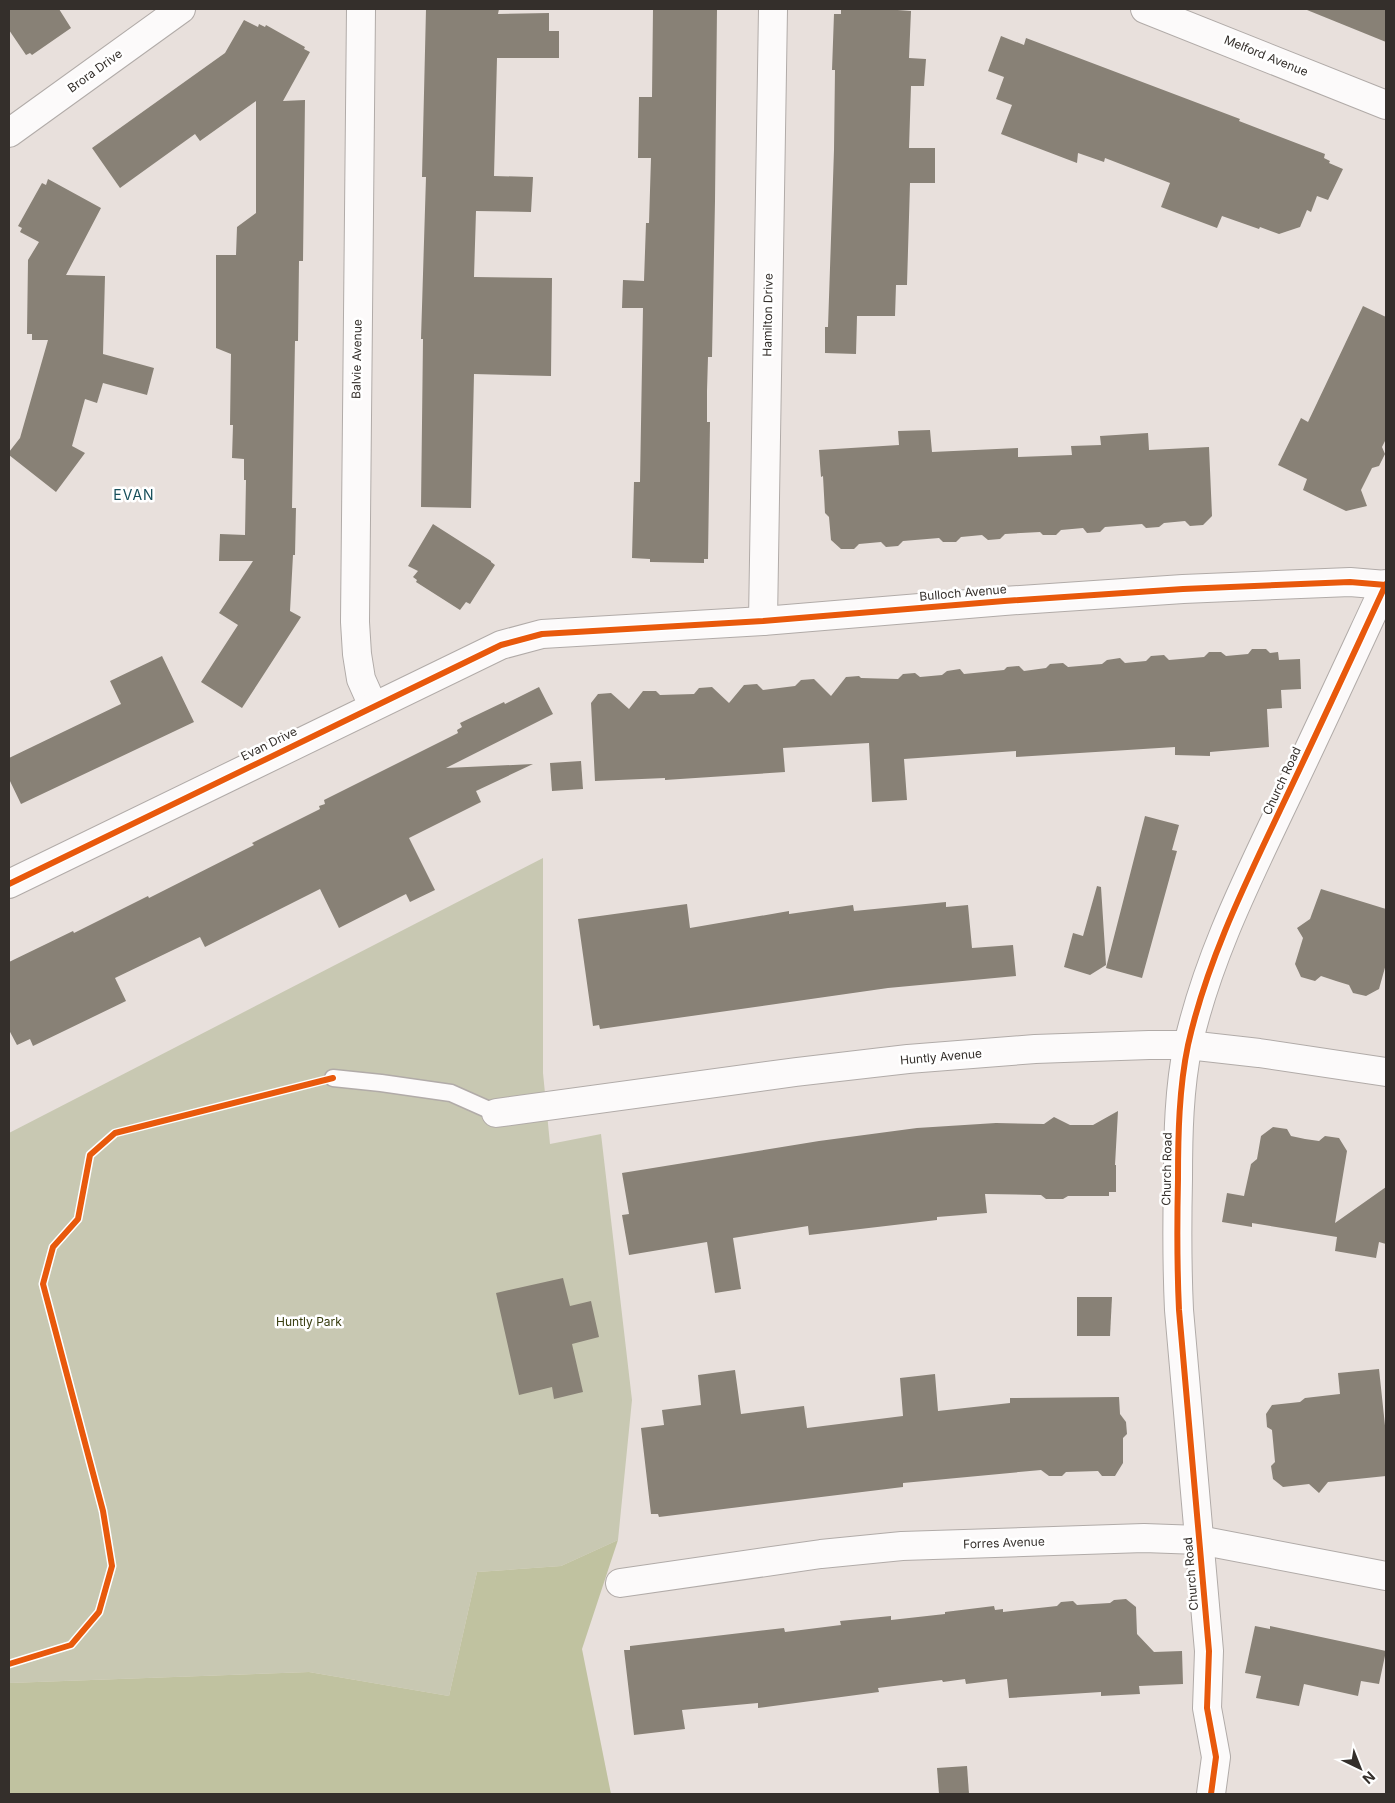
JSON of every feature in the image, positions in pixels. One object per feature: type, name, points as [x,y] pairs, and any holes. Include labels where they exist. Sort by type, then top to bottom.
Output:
[{"type":"street","name":"Brora Drive","points":[[9,133],[181,9]]},
{"type":"street","name":"Balvie Avenue","points":[[361,9],[355,622],[361,679],[373,706]]},
{"type":"street","name":"Hamilton Drive","points":[[763,621],[773,9]]},
{"type":"street","name":"Melford Avenue","points":[[1145,9],[1386,105]]},
{"type":"street","name":"Bulloch Avenue","points":[[542,634],[763,621],[1004,600],[1182,589],[1350,582],[1386,584]]},
{"type":"street","name":"Church Road","points":[[1211,1794],[1216,1757],[1207,1708],[1210,1651],[1179,1310],[1176,1254],[1181,1093],[1188,1045],[1202,994],[1224,933],[1386,584]]},
{"type":"street","name":"Evan Drive","points":[[9,884],[501,645],[542,634]]},
{"type":"street","name":"Huntly Avenue","points":[[496,1113],[796,1072],[908,1059],[1035,1049],[1188,1045],[1259,1053],[1386,1072]]},
{"type":"street","name":"Forres Avenue","points":[[620,1583],[821,1554],[902,1546],[1144,1538],[1199,1540],[1386,1576]]},
{"type":"lane","points":[[332,1078],[381,1082],[451,1093],[496,1113]]},
{"type":"green space","name":"Huntly Park","points":[[543,858],[543,1073],[550,1144],[601,1134],[632,1400],[618,1540],[561,1566],[477,1572],[449,1696],[309,1672],[9,1683],[9,1133]]},
{"type":"green space","points":[[618,1540],[582,1649],[611,1794],[9,1794],[9,1683],[309,1672],[449,1696],[477,1572],[561,1566]]},
{"type":"building","points":[[9,9],[59,9],[71,28],[32,55],[30,53],[26,55],[9,30]]},
{"type":"building","points":[[426,9],[499,9],[498,14],[549,13],[549,31],[559,31],[559,58],[497,58],[494,176],[533,177],[531,212],[476,211],[474,277],[552,278],[551,376],[474,374],[471,508],[421,507],[423,339],[421,339],[426,177],[422,177]]},
{"type":"building","points":[[653,9],[717,9],[712,357],[708,357],[707,391],[707,422],[710,422],[708,559],[704,559],[704,563],[650,562],[650,559],[632,558],[634,482],[640,482],[643,308],[622,308],[623,280],[644,281],[646,223],[649,223],[651,158],[638,158],[639,97],[652,97]]},
{"type":"building","points":[[841,9],[911,11],[909,58],[926,59],[924,86],[911,86],[909,148],[935,148],[935,183],[910,183],[907,285],[896,285],[895,316],[857,316],[856,354],[825,353],[825,327],[828,327],[834,150],[835,70],[832,70],[834,14],[841,14]]},
{"type":"building","points":[[1386,9],[1386,42],[1307,10]]},
{"type":"building","points":[[244,20],[258,27],[259,24],[265,27],[266,25],[305,47],[304,49],[310,52],[283,101],[305,100],[303,261],[299,261],[298,341],[295,341],[292,508],[296,508],[295,555],[293,555],[290,611],[301,617],[242,708],[201,682],[238,625],[219,613],[253,561],[219,561],[220,534],[245,535],[246,480],[244,480],[244,459],[232,458],[233,425],[230,425],[231,354],[216,348],[216,255],[236,255],[237,227],[256,213],[256,101],[200,141],[195,134],[120,188],[92,148],[225,53]]},
{"type":"building","points":[[1001,36],[1024,45],[1026,38],[1240,119],[1239,121],[1325,154],[1324,158],[1330,161],[1329,163],[1343,169],[1328,200],[1317,196],[1311,212],[1307,210],[1300,227],[1279,234],[1222,216],[1217,228],[1161,207],[1170,183],[1105,158],[1104,162],[1078,153],[1077,163],[1001,134],[1012,105],[996,99],[1004,77],[988,71]]},
{"type":"building","points":[[48,179],[101,208],[66,275],[105,276],[103,354],[154,368],[147,395],[103,383],[97,403],[85,399],[72,446],[85,453],[56,492],[9,455],[9,452],[20,438],[48,340],[32,340],[32,334],[27,334],[28,260],[39,242],[20,232],[22,228],[18,226],[42,183],[46,185]]},
{"type":"building","points":[[1363,306],[1386,317],[1386,439],[1382,447],[1385,454],[1379,466],[1372,468],[1361,490],[1367,506],[1346,511],[1303,490],[1307,479],[1278,465],[1301,418],[1308,422]]},
{"type":"building","points":[[930,430],[932,452],[1018,448],[1018,457],[1072,455],[1071,446],[1101,445],[1100,436],[1148,433],[1149,450],[1209,447],[1212,516],[1203,525],[1190,526],[1185,521],[1164,523],[1159,527],[1146,528],[1142,524],[1105,527],[1100,532],[1087,533],[1083,528],[1061,530],[1056,535],[1043,535],[1040,532],[1005,534],[1000,539],[988,540],[982,535],[961,537],[956,542],[943,542],[939,538],[903,541],[898,546],[886,547],[881,542],[859,544],[854,549],[841,549],[831,540],[829,517],[825,513],[823,476],[821,477],[819,450],[899,445],[898,431]]},
{"type":"building","points":[[433,524],[495,565],[470,604],[466,602],[460,610],[416,582],[417,580],[413,577],[418,571],[408,566]]},
{"type":"building","points":[[1252,649],[1266,649],[1270,653],[1278,652],[1279,660],[1300,659],[1301,689],[1281,690],[1282,708],[1267,709],[1269,747],[1210,752],[1210,756],[1175,755],[1175,747],[1016,757],[1016,751],[904,759],[907,800],[872,802],[869,743],[783,748],[785,772],[665,780],[665,778],[595,781],[591,703],[598,694],[611,693],[629,709],[643,691],[656,691],[660,695],[694,694],[699,688],[712,687],[729,703],[744,685],[757,684],[763,690],[795,686],[801,680],[814,679],[831,696],[846,677],[898,679],[903,674],[915,673],[920,677],[942,675],[947,671],[960,669],[964,674],[1004,670],[1007,667],[1019,666],[1024,671],[1046,668],[1050,664],[1063,663],[1068,667],[1102,664],[1107,660],[1120,658],[1125,663],[1146,661],[1151,656],[1164,655],[1169,660],[1204,657],[1209,652],[1221,652],[1226,656],[1248,654]]},
{"type":"building","points":[[162,656],[194,722],[21,804],[9,779],[9,758],[121,704],[110,681]]},
{"type":"building","points":[[539,687],[553,714],[446,768],[533,764],[476,791],[481,802],[409,838],[435,890],[410,902],[406,894],[339,928],[320,889],[205,947],[200,937],[115,978],[126,1001],[33,1046],[30,1039],[17,1045],[9,1030],[9,962],[73,931],[74,933],[148,896],[149,898],[254,845],[252,843],[320,809],[319,806],[325,804],[324,800],[458,733],[457,730],[462,727],[460,723]]},
{"type":"building","points":[[581,761],[583,789],[552,791],[550,763]]},
{"type":"building","points":[[1145,816],[1179,825],[1172,850],[1177,851],[1142,978],[1106,968]]},
{"type":"building","points":[[1097,886],[1101,887],[1106,965],[1090,975],[1064,967],[1073,933],[1083,936]]},
{"type":"building","points":[[1321,889],[1386,909],[1386,964],[1379,989],[1366,996],[1353,993],[1349,985],[1321,976],[1315,981],[1301,977],[1295,964],[1303,938],[1297,928],[1310,919]]},
{"type":"building","points":[[946,902],[946,907],[968,905],[972,948],[1013,945],[1016,976],[888,988],[600,1029],[599,1025],[593,1026],[578,919],[687,904],[690,928],[789,911],[789,914],[853,905],[854,911]]},
{"type":"building","points":[[1118,1111],[1115,1165],[1116,1192],[1109,1192],[1109,1196],[1068,1196],[1063,1199],[1046,1199],[1041,1195],[985,1194],[987,1213],[937,1217],[937,1220],[809,1235],[808,1226],[733,1238],[741,1289],[715,1293],[707,1242],[629,1255],[622,1215],[629,1214],[622,1173],[819,1141],[917,1128],[996,1123],[1044,1124],[1054,1117],[1070,1125],[1093,1125]]},
{"type":"building","points":[[1273,1127],[1287,1129],[1291,1136],[1305,1139],[1319,1141],[1325,1136],[1339,1138],[1347,1151],[1335,1223],[1386,1187],[1386,1244],[1379,1242],[1376,1258],[1335,1251],[1337,1237],[1252,1223],[1252,1227],[1222,1222],[1227,1193],[1244,1196],[1251,1164],[1257,1159],[1261,1136]]},
{"type":"building","points":[[563,1278],[570,1306],[591,1301],[599,1337],[572,1344],[583,1392],[554,1399],[552,1387],[519,1395],[496,1293]]},
{"type":"building","points":[[1077,1297],[1112,1297],[1110,1336],[1077,1336]]},
{"type":"building","points":[[1379,1369],[1386,1435],[1386,1476],[1328,1482],[1319,1493],[1309,1484],[1283,1487],[1273,1479],[1271,1466],[1275,1462],[1272,1430],[1267,1427],[1266,1414],[1272,1405],[1300,1402],[1305,1398],[1340,1394],[1338,1373]]},
{"type":"building","points":[[735,1370],[741,1414],[804,1406],[807,1428],[903,1416],[900,1378],[935,1374],[938,1411],[1010,1403],[1010,1398],[1119,1397],[1120,1414],[1126,1422],[1127,1434],[1123,1438],[1123,1463],[1115,1476],[1102,1476],[1098,1471],[1066,1472],[1062,1476],[1049,1476],[1041,1470],[903,1483],[903,1487],[659,1517],[658,1514],[651,1514],[641,1428],[664,1425],[662,1410],[701,1405],[698,1375]]},
{"type":"building","points":[[1126,1599],[1136,1607],[1137,1634],[1154,1652],[1182,1651],[1183,1684],[1139,1686],[1140,1694],[1101,1696],[1101,1692],[1009,1698],[1007,1679],[966,1684],[965,1679],[943,1682],[942,1680],[878,1688],[879,1692],[758,1708],[758,1703],[682,1710],[685,1729],[634,1735],[624,1650],[630,1650],[630,1646],[784,1628],[785,1632],[841,1625],[840,1621],[891,1616],[891,1620],[994,1606],[995,1610],[1003,1609],[1003,1612],[1057,1606],[1061,1602],[1073,1601],[1077,1605],[1110,1603],[1114,1600]]},
{"type":"building","points":[[1255,1626],[1270,1629],[1270,1626],[1386,1651],[1379,1684],[1361,1681],[1358,1696],[1304,1684],[1299,1706],[1256,1698],[1261,1676],[1245,1673]]},
{"type":"building","points":[[967,1766],[969,1794],[939,1794],[937,1768]]},
{"type":"cycle path","points":[[9,884],[501,645],[542,634],[763,621],[1004,601],[1183,589],[1350,582],[1386,585]]},
{"type":"cycle path","points":[[1211,1794],[1216,1757],[1207,1708],[1209,1651],[1178,1294],[1178,1146],[1185,1061],[1196,1013],[1229,922],[1386,584]]},
{"type":"cycle path","points":[[9,1664],[71,1645],[99,1612],[112,1566],[103,1511],[43,1284],[53,1247],[78,1219],[90,1155],[115,1133],[333,1078]]},
{"type":"district","name":"EVAN","points":[[134,495]]}]
